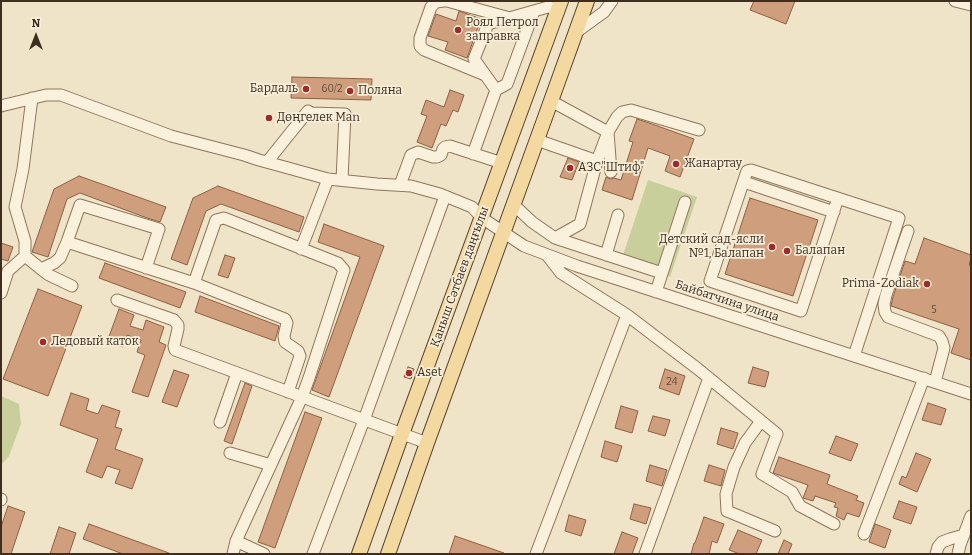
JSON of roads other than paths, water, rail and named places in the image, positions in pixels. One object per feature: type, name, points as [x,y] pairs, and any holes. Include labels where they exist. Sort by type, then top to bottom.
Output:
[{"type":"main road","points":[[388,554],[587,1]]},
{"type":"main road","name":"Қаныш Сәтбаев даңғылы","points":[[359,554],[502,164],[554,5]]},
{"type":"street","points":[[444,1],[436,2],[431,7],[420,38],[420,46],[424,50],[485,75]]},
{"type":"street","points":[[448,1],[510,18]]},
{"type":"street","points":[[575,33],[604,12],[612,1]]},
{"type":"street","points":[[955,1],[971,5]]},
{"type":"street","points":[[496,90],[474,60],[488,24],[554,5]]},
{"type":"street","points":[[473,154],[496,90],[507,84],[534,11]]},
{"type":"street","name":"Байбатчина улица","points":[[1,106],[46,95],[61,95],[171,136],[328,179],[411,186],[445,196],[472,207],[482,218],[524,246],[577,266],[971,394]]},
{"type":"street","points":[[25,256],[25,241],[15,207],[23,169],[32,98]]},
{"type":"street","points":[[552,101],[608,132]]},
{"type":"street","points":[[555,238],[580,224],[597,161],[608,132],[617,117],[622,112],[631,110],[700,130]]},
{"type":"street","points":[[267,162],[308,111],[311,113],[345,114],[342,180]]},
{"type":"street","points":[[608,132],[611,172]]},
{"type":"street","points":[[537,140],[597,161]]},
{"type":"street","points":[[400,185],[411,155],[418,152],[437,157],[441,155],[445,147],[450,146],[502,164]]},
{"type":"street","points":[[838,198],[801,311],[710,281],[747,171],[751,170],[838,198],[899,218],[854,356]]},
{"type":"street","points":[[301,249],[328,179]]},
{"type":"street","points":[[744,182],[834,212]]},
{"type":"street","points":[[313,554],[364,420],[445,196]]},
{"type":"street","points":[[656,292],[685,202]]},
{"type":"street","points":[[41,269],[54,263],[60,258],[80,205],[159,230],[146,268]]},
{"type":"street","points":[[514,205],[532,222],[555,238],[662,273]]},
{"type":"street","points":[[606,254],[618,216]]},
{"type":"street","points":[[194,283],[216,220],[224,218],[338,264],[344,270],[302,397],[236,541],[232,554]]},
{"type":"street","points":[[864,534],[944,348],[939,336],[888,317],[885,312],[884,304],[886,295],[908,231]]},
{"type":"street","points":[[67,242],[194,283],[285,319],[287,323],[284,336],[285,342],[298,351],[300,356],[314,363]]},
{"type":"street","points":[[546,254],[561,273],[627,315],[709,378],[777,434],[762,474],[792,492],[800,506],[834,524]]},
{"type":"street","points":[[25,256],[49,275],[72,286]]},
{"type":"street","points":[[1,293],[5,270],[25,256]]},
{"type":"street","points":[[117,300],[174,320],[178,325],[174,346],[175,350],[427,443]]},
{"type":"street","points":[[536,554],[627,315]]},
{"type":"street","points":[[288,392],[300,356]]},
{"type":"street","points":[[220,422],[237,373]]},
{"type":"street","points":[[645,554],[709,378]]},
{"type":"street","points":[[761,421],[746,443],[734,467],[726,494],[727,511],[775,531]]},
{"type":"street","points":[[230,453],[271,465]]},
{"type":"street","points":[[958,554],[971,516]]},
{"type":"street","points":[[936,554],[938,547],[942,542],[950,538],[964,535]]},
{"type":"street","points":[[236,541],[264,554]]},
{"type":"place","name":"Роял Петрол заправка","points":[[458,30]]},
{"type":"place","name":"Бардаль","points":[[306,89]]},
{"type":"place","name":"Поляна","points":[[350,91]]},
{"type":"place","name":"Дөңгелек Man","points":[[269,118]]},
{"type":"place","name":"Жанартау","points":[[676,164]]},
{"type":"place","name":"АЗС\"Штиф\"","points":[[570,168]]},
{"type":"place","name":"Детский сад-ясли №1, Балапан","points":[[772,247]]},
{"type":"place","name":"Балапан","points":[[787,251]]},
{"type":"place","name":"Prima-Zodiak","points":[[927,284]]},
{"type":"place","name":"Ледовый каток","points":[[43,342]]},
{"type":"place","name":"Aset","points":[[409,373]]}]
